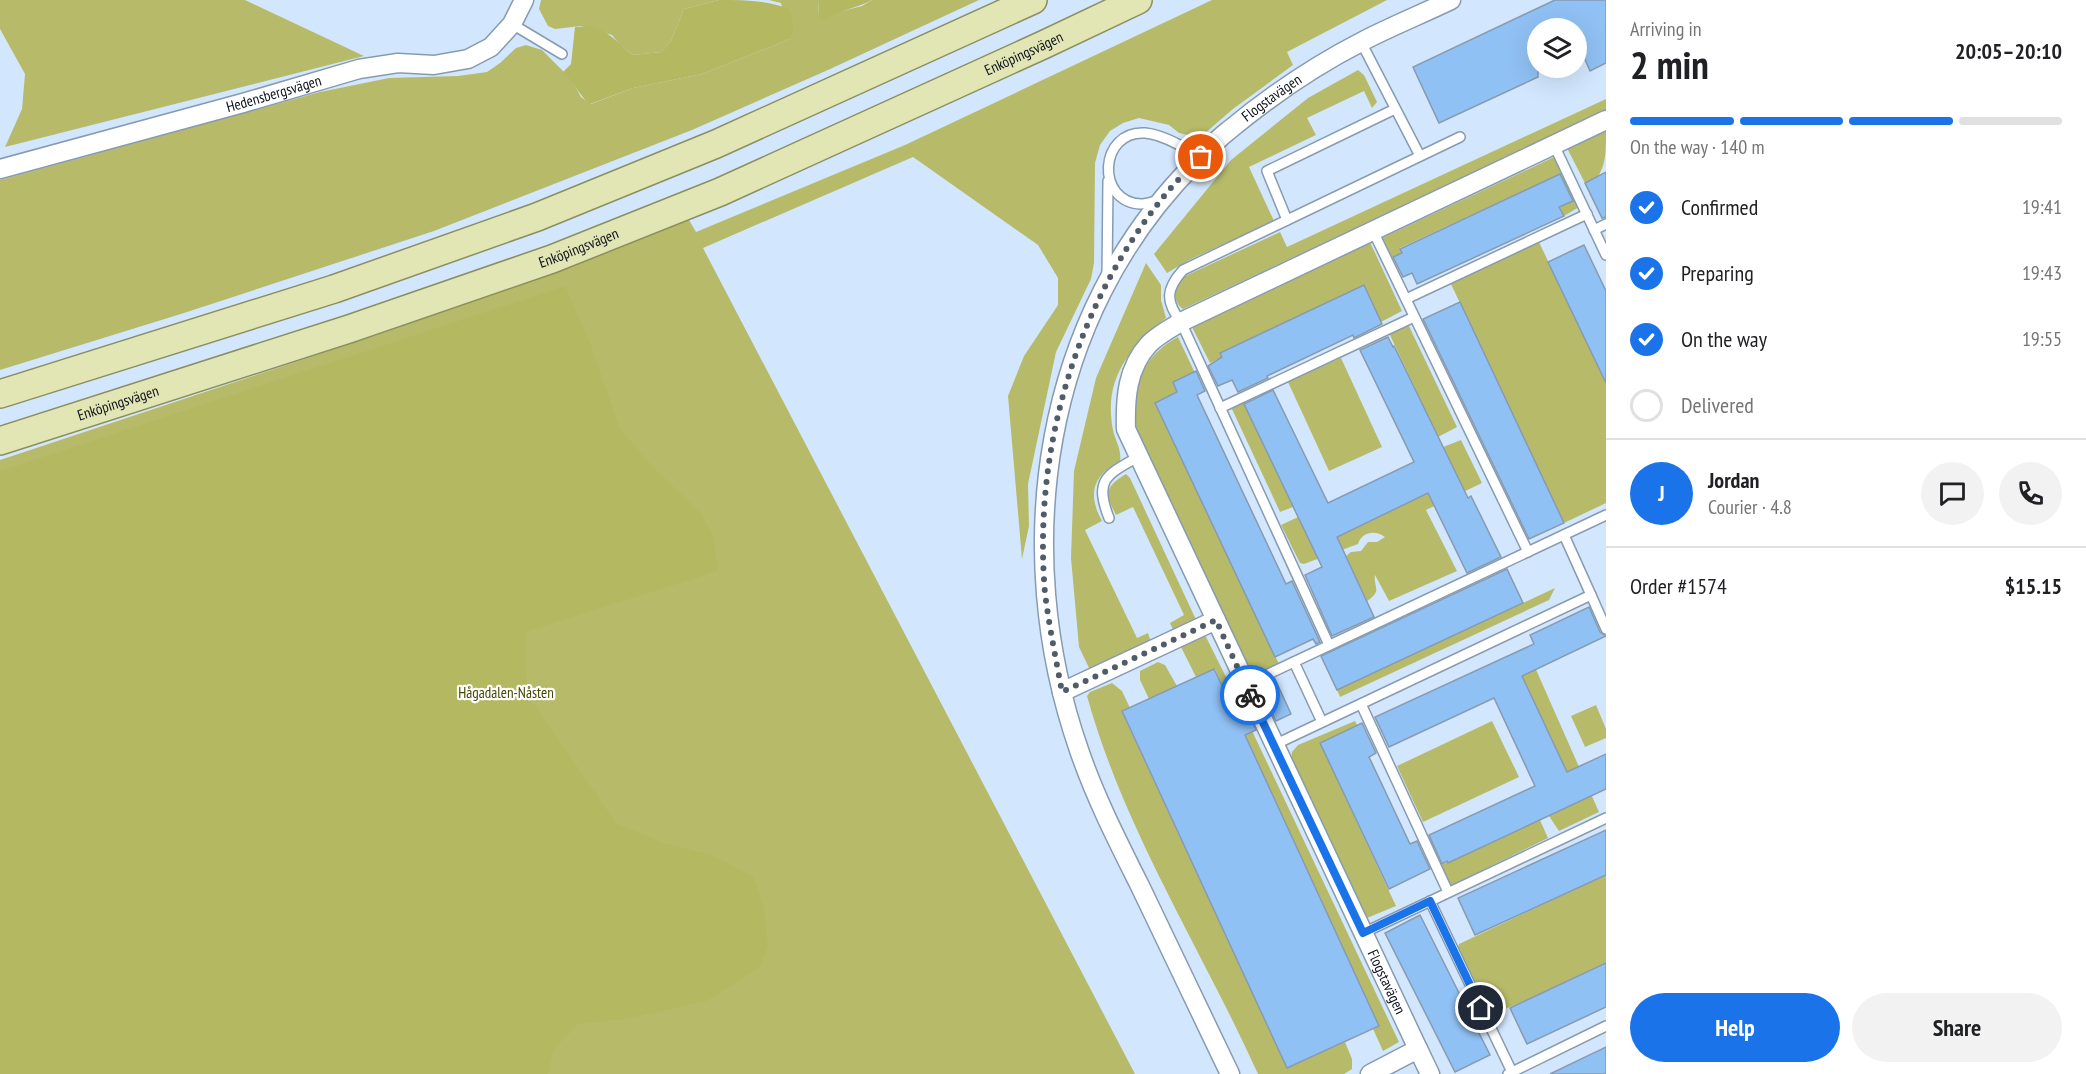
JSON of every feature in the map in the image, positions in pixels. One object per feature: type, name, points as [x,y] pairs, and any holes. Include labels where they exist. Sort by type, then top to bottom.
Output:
[{"type":"main road","points":[[0,394],[334,289],[537,217],[716,144],[1033,0]]},
{"type":"main road","name":"Enköpingsvägen","points":[[0,441],[349,329],[552,259],[720,192],[1138,0]]},
{"type":"street","name":"Hedensbergsvägen","points":[[0,170],[359,69],[398,63],[434,65],[468,59],[491,47],[512,24],[524,0]]},
{"type":"street","name":"Flogstavägen","points":[[1230,1074],[1100,804],[1078,749],[1062,692],[1046,593],[1044,560],[1048,463],[1059,409],[1076,354],[1107,283],[1133,239],[1161,200],[1201,157],[1226,132],[1310,72],[1361,42],[1451,0]]},
{"type":"street","name":"Flogstavägen","points":[[1430,1074],[1138,457],[1126,429],[1125,398],[1134,367],[1150,343],[1181,322],[1606,120]]},
{"type":"street","points":[[1062,692],[1216,620]]},
{"type":"street","points":[[1370,1074],[1418,1050]]},
{"type":"lane","points":[[512,24],[562,54]]},
{"type":"lane","points":[[1361,42],[1420,156]]},
{"type":"lane","points":[[1287,220],[1267,171],[1395,109]]},
{"type":"lane","points":[[1107,283],[1108,178],[1110,159],[1116,144],[1131,134],[1147,133],[1164,138],[1201,157]]},
{"type":"lane","points":[[1329,645],[1181,322],[1174,313],[1169,300],[1170,284],[1183,270],[1460,137]]},
{"type":"lane","points":[[1554,145],[1606,255]]},
{"type":"lane","points":[[1108,178],[1115,192],[1126,200],[1142,204],[1161,200]]},
{"type":"lane","points":[[1406,299],[1587,214]]},
{"type":"lane","points":[[1594,230],[1606,224]]},
{"type":"lane","points":[[1373,231],[1528,552]]},
{"type":"lane","points":[[1220,408],[1414,317]]},
{"type":"lane","points":[[1109,518],[1102,500],[1103,486],[1110,474],[1138,457]]},
{"type":"lane","points":[[1245,685],[1606,515]]},
{"type":"lane","points":[[1564,535],[1606,629]]},
{"type":"lane","points":[[1274,745],[1591,595]]},
{"type":"lane","points":[[1294,662],[1322,722]]},
{"type":"lane","points":[[1361,704],[1448,892]]},
{"type":"lane","points":[[1363,933],[1606,818]]},
{"type":"lane","points":[[1430,901],[1510,1073],[1606,1026]]},
{"type":"lane","points":[[1529,1064],[1534,1074]]},
{"type":"green space","points":[[0,0],[245,0],[364,56],[5,147],[22,109],[25,74],[0,29]]},
{"type":"green space","points":[[541,0],[719,0],[684,9],[671,41],[661,52],[633,55],[612,35],[581,26],[555,29],[548,26],[539,9]]},
{"type":"green space","points":[[719,0],[764,2],[789,9],[794,28],[790,39],[702,74],[633,88],[590,104],[563,72],[571,64],[575,27],[585,26],[601,30],[633,55],[661,52],[671,41],[684,9]]},
{"type":"green space","points":[[769,0],[819,0],[818,17],[862,6],[872,0],[979,0],[692,130],[434,231],[184,313],[0,370],[0,180],[320,92],[389,78],[458,76],[487,72],[516,48],[526,45],[542,50],[572,80],[581,97],[591,104],[633,88],[702,74],[790,39],[781,3]]},
{"type":"green space","points":[[819,0],[872,0],[836,14],[825,21],[818,18]]},
{"type":"green space","name":"Hågadalen-Nåsten","points":[[1212,0],[1387,0],[1287,52],[1293,65],[1233,109],[1204,134],[1192,136],[1179,133],[1169,125],[1139,118],[1123,123],[1110,131],[1100,145],[1095,163],[1094,263],[1091,279],[1056,352],[1028,484],[1029,526],[1022,559],[1008,396],[1024,356],[1058,305],[1058,278],[1038,245],[913,157],[703,248],[1135,1074],[0,1074],[0,460],[386,332],[689,220],[696,232],[905,145]]},
{"type":"green space","points":[[1358,70],[1364,75],[1377,102],[1372,108],[1364,91],[1307,118],[1316,135],[1249,167],[1274,221],[1189,260],[1167,273],[1154,254],[1231,160],[1308,98]]},
{"type":"green space","points":[[1606,99],[1606,110],[1183,309],[1177,302],[1176,291],[1181,278],[1280,232],[1287,247]]},
{"type":"green space","points":[[1606,130],[1604,163],[1598,176],[1587,187],[1567,148]]},
{"type":"green space","points":[[1554,157],[1579,207],[1564,216],[1547,180],[1400,248],[1402,253],[1390,258],[1382,238]]},
{"type":"green space","points":[[1538,240],[1606,383],[1606,503],[1564,523],[1450,282]]},
{"type":"green space","points":[[1370,242],[1402,311],[1381,322],[1364,286],[1220,353],[1222,357],[1210,363],[1192,327]]},
{"type":"green space","points":[[1146,263],[1161,285],[1161,300],[1166,318],[1130,353],[1116,380],[1111,412],[1120,461],[1111,466],[1098,479],[1094,494],[1097,511],[1102,521],[1085,530],[1137,638],[1148,633],[1151,642],[1090,670],[1079,647],[1071,558],[1074,471],[1096,378]]},
{"type":"green space","name":"Hågadalen-Nåsten","points":[[565,286],[590,343],[620,429],[654,468],[700,512],[714,537],[718,571],[525,632],[527,694],[616,823],[661,842],[712,855],[753,876],[764,908],[768,947],[760,967],[707,1001],[625,1019],[578,1024],[554,1049],[548,1074],[0,1074],[0,471]]},
{"type":"green space","points":[[1408,324],[1457,427],[1438,437],[1389,333]]},
{"type":"green space","points":[[1178,337],[1195,373],[1177,392],[1155,403],[1279,664],[1253,675],[1248,672],[1139,443],[1135,396],[1139,382],[1144,369],[1153,357]]},
{"type":"green space","points":[[1341,358],[1382,447],[1329,471],[1288,382]]},
{"type":"green space","points":[[1243,401],[1293,507],[1280,512],[1231,407]]},
{"type":"green space","points":[[1461,440],[1482,483],[1426,510],[1457,571],[1389,601],[1375,575],[1376,591],[1367,601],[1346,556],[1351,552],[1361,551],[1368,542],[1377,542],[1385,537],[1374,533],[1366,534],[1358,544],[1304,564],[1300,563],[1281,525],[1298,517],[1313,548],[1458,479],[1443,447]]},
{"type":"green space","points":[[1126,474],[1130,478],[1198,624],[1175,634],[1170,623],[1184,615],[1133,507],[1116,515],[1108,496],[1110,487]]},
{"type":"green space","points":[[1555,588],[1549,600],[1340,697],[1337,690]]},
{"type":"green space","points":[[1199,635],[1205,635],[1237,699],[1399,1042],[1383,1051],[1373,1029],[1379,1026],[1215,669],[1196,677],[1180,645]]},
{"type":"green space","points":[[1526,647],[1599,812],[1559,831],[1549,816],[1580,801],[1512,654]]},
{"type":"green space","points":[[1158,662],[1165,665],[1177,686],[1149,699],[1140,680],[1140,671]]},
{"type":"green space","points":[[1112,683],[1122,691],[1130,708],[1122,712],[1287,1068],[1345,1042],[1352,1059],[1352,1069],[1344,1074],[1258,1074],[1142,841],[1103,746],[1087,696],[1090,692]]},
{"type":"green space","points":[[1596,705],[1606,729],[1606,738],[1585,747],[1571,716]]},
{"type":"green space","points":[[1355,721],[1357,725],[1320,743],[1396,906],[1367,918],[1363,915],[1291,763],[1292,752],[1298,745]]},
{"type":"green space","points":[[1492,721],[1519,777],[1423,822],[1397,766]]},
{"type":"green space","points":[[1540,820],[1548,838],[1448,887],[1439,866]]},
{"type":"green space","points":[[1606,875],[1606,963],[1510,1007],[1487,1013],[1457,950],[1459,944]]},
{"type":"building","points":[[1555,0],[1606,0],[1606,63],[1590,71],[1587,64],[1587,18],[1527,18],[1527,78],[1536,78],[1439,123],[1413,67]]},
{"type":"building","points":[[1606,172],[1606,217],[1602,218],[1585,183]]},
{"type":"building","points":[[1560,174],[1573,201],[1559,207],[1564,216],[1417,284],[1412,273],[1403,277],[1393,257],[1402,253],[1400,249]]},
{"type":"building","points":[[1584,245],[1606,291],[1606,383],[1548,262]]},
{"type":"building","points":[[1364,285],[1382,324],[1354,338],[1353,335],[1238,392],[1232,380],[1218,386],[1208,366],[1222,357],[1220,353]]},
{"type":"building","points":[[1460,302],[1564,523],[1529,539],[1423,319]]},
{"type":"building","points":[[1388,337],[1468,498],[1471,496],[1501,557],[1467,573],[1428,493],[1337,537],[1374,617],[1332,636],[1305,575],[1322,567],[1244,404],[1273,390],[1328,503],[1414,462],[1360,350]]},
{"type":"building","points":[[1196,371],[1205,391],[1197,395],[1286,584],[1292,581],[1320,642],[1316,644],[1313,639],[1275,657],[1155,403],[1177,392],[1173,382]]},
{"type":"building","points":[[1507,569],[1523,603],[1337,690],[1321,656]]},
{"type":"building","points":[[1589,607],[1600,632],[1606,636],[1522,676],[1567,772],[1606,754],[1606,789],[1442,864],[1429,835],[1535,786],[1494,698],[1389,747],[1375,717],[1534,644],[1530,635]]},
{"type":"building","points":[[1214,669],[1229,700],[1239,695],[1256,730],[1245,735],[1379,1026],[1287,1068],[1122,711]]},
{"type":"building","points":[[1275,679],[1291,714],[1276,721],[1259,686]]},
{"type":"building","points":[[1362,723],[1376,753],[1369,757],[1410,844],[1417,841],[1430,869],[1389,889],[1320,743]]},
{"type":"building","points":[[1606,830],[1606,875],[1475,935],[1458,898]]},
{"type":"building","points":[[1420,915],[1490,1055],[1455,1072],[1385,933]]},
{"type":"building","points":[[1606,963],[1606,1007],[1527,1044],[1510,1008]]},
{"type":"building","points":[[1606,1047],[1606,1074],[1550,1074]]},
{"type":"way so far","points":[[1201,157],[1161,200],[1133,239],[1091,315],[1076,354],[1059,409],[1048,463],[1044,560],[1046,593],[1062,692],[1216,620],[1250,695]]},
{"type":"route","points":[[1250,695],[1363,933],[1430,901],[1481,1008]]}]
